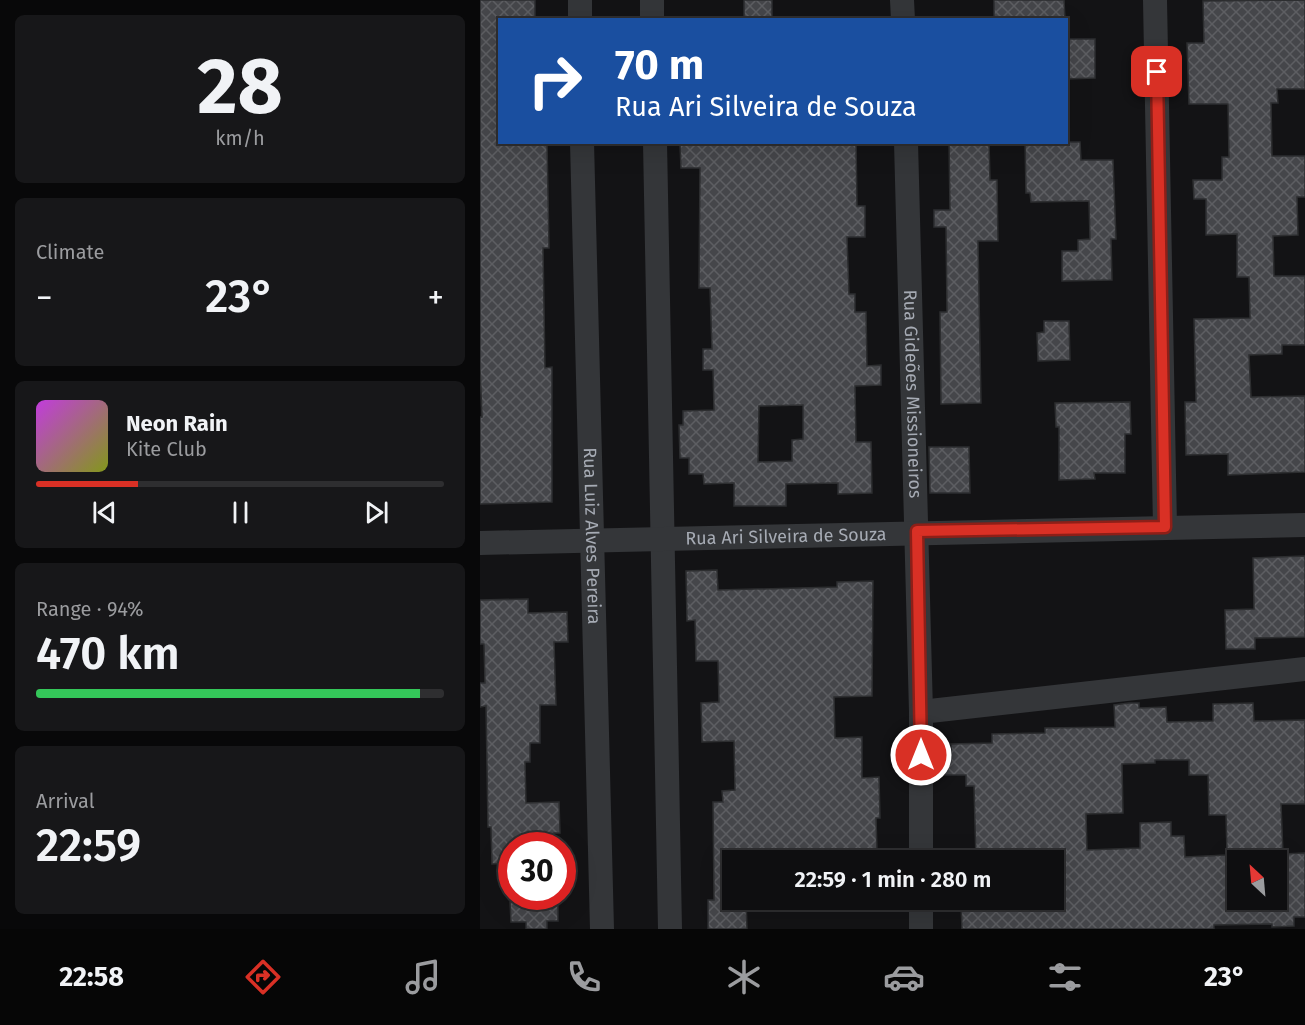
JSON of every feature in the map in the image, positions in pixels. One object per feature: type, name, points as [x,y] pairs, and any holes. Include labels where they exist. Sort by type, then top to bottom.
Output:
[{"type":"street","points":[[580,0],[580,18]]},
{"type":"street","points":[[652,0],[652,18]]},
{"type":"street","points":[[902,0],[903,18]]},
{"type":"street","points":[[1155,0],[1165,527]]},
{"type":"street","name":"Rua Luiz Alves Pereira","points":[[582,144],[590,541],[602,929]]},
{"type":"street","points":[[655,144],[670,929]]},
{"type":"street","name":"Rua Gideões Missioneiros","points":[[906,144],[921,712],[921,850]]},
{"type":"street","name":"Rua Ari Silveira de Souza","points":[[480,543],[917,531],[1305,525]]},
{"type":"street","points":[[921,712],[1305,669]]},
{"type":"street","points":[[921,910],[921,929]]},
{"type":"building","points":[[480,0],[535,0],[535,18],[498,18],[498,144],[547,144],[549,248],[543,248],[545,368],[552,367],[552,502],[480,504],[480,417],[482,417]]},
{"type":"building","points":[[744,0],[772,0],[772,18],[744,18]]},
{"type":"building","points":[[994,0],[1064,0],[1065,18],[994,18]]},
{"type":"building","points":[[1305,0],[1305,89],[1277,89],[1278,103],[1271,103],[1272,156],[1305,156],[1305,197],[1297,197],[1298,235],[1273,236],[1274,276],[1305,276],[1305,345],[1282,345],[1282,354],[1249,355],[1251,397],[1305,396],[1305,472],[1228,475],[1228,454],[1186,455],[1185,402],[1196,402],[1194,319],[1250,318],[1249,277],[1237,277],[1237,234],[1206,235],[1206,199],[1194,199],[1193,180],[1222,180],[1222,157],[1229,157],[1228,104],[1189,104],[1187,43],[1204,43],[1203,1]]},
{"type":"building","points":[[1068,39],[1095,39],[1095,78],[1068,79]]},
{"type":"building","points":[[1080,142],[1081,160],[1113,160],[1116,239],[1111,239],[1112,280],[1062,281],[1062,251],[1078,251],[1078,240],[1090,239],[1089,201],[1031,202],[1030,193],[1026,193],[1025,144]]},
{"type":"building","points":[[856,144],[857,206],[865,206],[865,237],[847,237],[849,294],[855,294],[855,312],[866,312],[867,366],[881,365],[881,385],[855,386],[856,442],[871,442],[872,493],[838,494],[838,483],[786,484],[786,506],[734,506],[734,483],[704,484],[703,474],[689,474],[689,458],[680,458],[679,425],[683,425],[683,411],[714,410],[713,370],[703,370],[703,349],[712,349],[710,288],[699,288],[700,168],[681,168],[680,145]],"holes":[[[803,405],[803,439],[792,440],[792,461],[758,462],[759,406]]]},
{"type":"building","points":[[949,144],[989,144],[990,180],[997,180],[998,241],[978,241],[981,403],[941,404],[940,312],[947,312],[946,227],[934,227],[934,210],[950,210]]},
{"type":"building","points":[[1044,321],[1069,321],[1070,360],[1038,361],[1037,333],[1044,332]]},
{"type":"building","points":[[1130,402],[1131,434],[1125,434],[1125,473],[1094,473],[1095,479],[1059,480],[1059,427],[1056,427],[1055,403]]},
{"type":"building","points":[[929,447],[969,447],[970,493],[930,493]]},
{"type":"building","points":[[1305,556],[1305,637],[1255,638],[1255,649],[1226,649],[1225,610],[1254,609],[1253,558]]},
{"type":"building","points":[[717,570],[718,590],[837,587],[837,582],[873,581],[872,696],[834,697],[835,738],[862,737],[862,778],[879,777],[880,818],[876,818],[877,850],[722,850],[722,910],[746,910],[747,929],[708,929],[708,900],[714,900],[713,802],[723,802],[722,791],[735,790],[734,741],[702,742],[701,703],[719,702],[718,661],[696,661],[695,620],[687,621],[686,571]]},
{"type":"building","points":[[528,599],[528,613],[567,612],[568,642],[554,642],[556,705],[540,705],[540,743],[530,743],[530,762],[525,762],[526,803],[559,802],[560,832],[498,832],[498,864],[492,864],[491,827],[488,827],[486,706],[480,707],[480,683],[485,683],[484,644],[480,644],[480,600]]},
{"type":"building","points":[[1129,703],[1139,703],[1139,708],[1166,707],[1167,722],[1213,721],[1213,704],[1253,703],[1254,721],[1305,720],[1305,804],[1281,804],[1283,850],[1227,850],[1227,855],[1227,910],[1287,910],[1287,854],[1305,853],[1305,917],[1294,917],[1294,926],[1272,927],[1272,924],[1214,925],[1214,929],[962,929],[961,910],[1064,910],[1064,850],[976,850],[974,786],[966,786],[966,775],[939,775],[938,757],[951,756],[951,744],[992,743],[992,734],[1045,733],[1045,728],[1115,727],[1114,705]],"holes":[[[1155,760],[1189,760],[1189,775],[1208,775],[1209,815],[1226,815],[1227,855],[1185,857],[1184,836],[1171,836],[1171,822],[1140,823],[1140,848],[1087,850],[1086,814],[1123,813],[1122,764],[1155,763]]]},
{"type":"building","points":[[510,910],[558,910],[558,921],[547,921],[547,929],[526,929],[526,922],[511,922]]},
{"type":"route","points":[[921,755],[917,531],[1165,527],[1157,72]]}]
